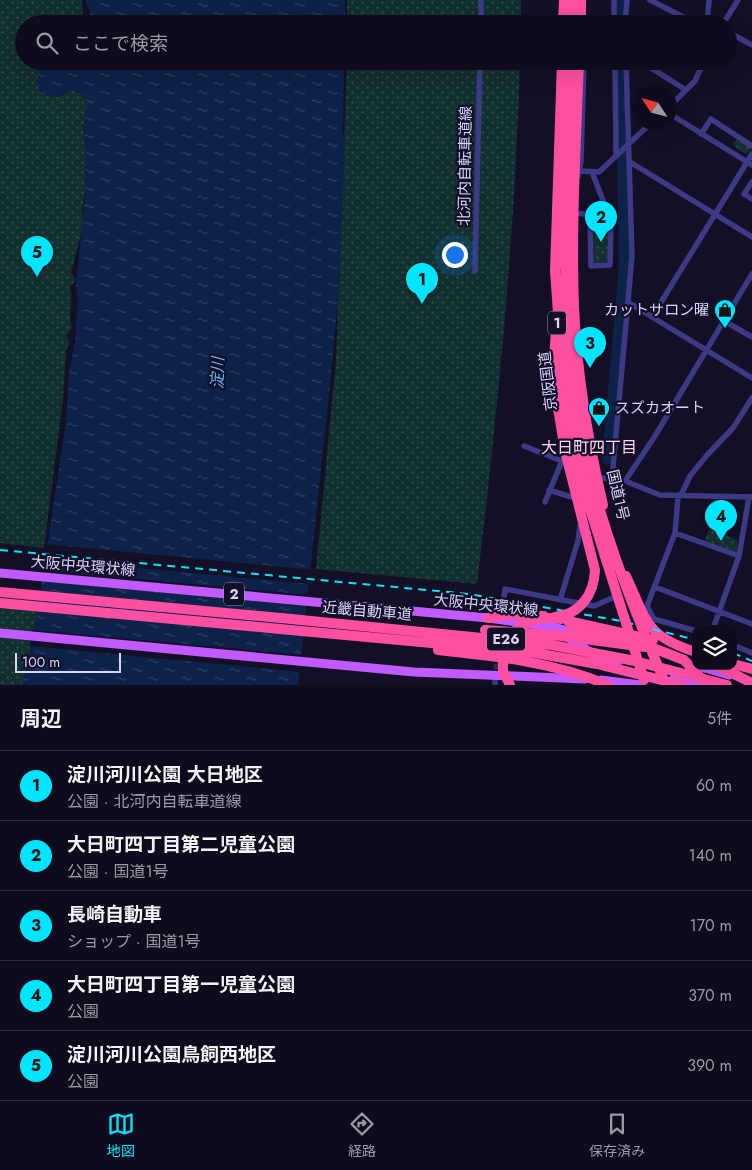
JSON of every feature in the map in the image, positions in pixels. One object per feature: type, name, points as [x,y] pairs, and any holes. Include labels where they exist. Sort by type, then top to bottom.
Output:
[{"type":"highway","points":[[563,15],[564,0]]},
{"type":"highway","points":[[572,15],[573,0]]},
{"type":"highway","points":[[580,15],[581,0]]},
{"type":"highway","name":"京阪国道","points":[[562,70],[556,233],[556,308],[563,383],[576,456],[594,524],[617,576]]},
{"type":"highway","name":"京阪国道","points":[[571,70],[564,271],[568,344],[584,454],[646,685]]},
{"type":"highway","name":"1","points":[[578,166],[579,70]]},
{"type":"highway","name":"国道1号","points":[[578,166],[574,201],[576,334],[584,401],[607,519],[632,589],[654,632],[669,643],[692,652]]},
{"type":"highway","name":"1","points":[[488,618],[512,615],[554,622],[569,614],[585,601],[593,588],[595,570],[565,451],[558,408],[554,359],[556,308]]},
{"type":"highway","name":"1","points":[[617,576],[656,677]]},
{"type":"highway","name":"1","points":[[617,576],[675,685]]},
{"type":"highway","name":"近畿自動車道","points":[[0,592],[394,628],[574,648],[727,685]]},
{"type":"highway","name":"近畿自動車道","points":[[0,603],[530,652],[597,664],[682,685]]},
{"type":"highway","points":[[510,685],[503,671],[504,647],[510,636],[520,626],[537,619],[557,619],[597,627],[663,642],[692,653]]},
{"type":"highway","points":[[394,628],[468,629],[554,635],[645,646],[663,650],[684,660],[696,671],[704,685]]},
{"type":"highway","points":[[571,631],[692,653]]},
{"type":"highway","points":[[318,633],[349,639],[509,659],[556,668],[608,685]]},
{"type":"highway","points":[[737,665],[749,669]]},
{"type":"highway","points":[[722,670],[752,682]]},
{"type":"highway","points":[[656,677],[666,685]]},
{"type":"main road","name":"大阪中央環状線","points":[[0,572],[488,618]]},
{"type":"main road","name":"大阪中央環状線","points":[[554,622],[571,631],[692,665]]},
{"type":"main road","points":[[554,622],[599,658],[704,685]]},
{"type":"main road","points":[[0,633],[404,671],[558,677],[640,685]]},
{"type":"main road","points":[[558,677],[598,685]]},
{"type":"street","points":[[481,0],[481,15]]},
{"type":"street","points":[[585,15],[586,0]]},
{"type":"street","points":[[614,0],[614,15]]},
{"type":"street","points":[[626,15],[627,0]]},
{"type":"street","points":[[650,0],[679,15]]},
{"type":"street","points":[[708,15],[709,0]]},
{"type":"street","points":[[729,15],[738,0]]},
{"type":"street","points":[[737,37],[752,45]]},
{"type":"street","name":"北河内自転車道線","points":[[475,271],[480,70]]},
{"type":"street","points":[[583,70],[578,166],[592,172],[599,172],[643,130]]},
{"type":"street","points":[[615,70],[617,154]]},
{"type":"street","points":[[612,478],[632,255],[626,70]]},
{"type":"street","points":[[654,70],[686,90]]},
{"type":"street","points":[[677,99],[695,81],[700,70]]},
{"type":"street","points":[[677,118],[749,163]]},
{"type":"street","points":[[702,134],[711,119],[752,146]]},
{"type":"street","points":[[652,318],[715,214],[749,163],[752,154]]},
{"type":"street","points":[[630,162],[751,234]]},
{"type":"street","points":[[574,214],[586,214],[590,218],[591,266],[610,265],[611,221],[592,172]]},
{"type":"street","points":[[752,182],[744,194],[752,199]]},
{"type":"street","points":[[625,481],[655,436],[752,274]]},
{"type":"street","points":[[628,302],[752,378]]},
{"type":"street","points":[[724,321],[752,337]]},
{"type":"street","points":[[692,631],[654,619],[647,606],[675,533],[678,497],[690,476],[733,428],[752,398]]},
{"type":"street","points":[[524,446],[571,466],[583,482],[580,499],[580,531],[560,600]]},
{"type":"street","points":[[545,502],[562,461]]},
{"type":"street","points":[[583,482],[598,476],[625,481],[660,495],[678,497],[751,497],[739,556],[714,625]]},
{"type":"street","points":[[549,490],[580,499]]},
{"type":"street","points":[[675,533],[739,556]]},
{"type":"street","points":[[654,588],[752,624]]},
{"type":"street","points":[[503,606],[505,589],[594,606],[632,589]]},
{"type":"street","points":[[737,647],[752,653]]},
{"type":"green space","points":[[0,0],[82,0],[83,15],[15,15],[15,70],[44,70],[57,97],[74,90],[81,93],[88,103],[83,129],[87,161],[85,171],[86,188],[82,208],[83,227],[71,273],[76,280],[70,287],[70,318],[72,328],[66,336],[70,342],[66,351],[63,400],[44,548],[0,543]]},
{"type":"green space","points":[[347,0],[521,0],[521,15],[347,15]]},
{"type":"green space","points":[[347,70],[520,70],[510,258],[492,453],[477,584],[316,569],[336,360]]},
{"type":"green space","points":[[737,138],[752,148],[746,154],[732,145]]},
{"type":"green space","points":[[605,210],[608,222],[608,261],[596,264],[594,262],[593,211]]},
{"type":"green space","points":[[710,528],[737,540],[737,553],[704,542]]},
{"type":"green space","points":[[0,597],[39,599],[30,657],[22,685],[0,685]]},
{"type":"water","points":[[85,0],[345,0],[345,15],[90,15]]},
{"type":"water","name":"淀川","points":[[40,70],[344,70],[343,134],[345,144],[340,277],[298,685],[22,685],[31,653],[66,422],[69,372],[75,342],[78,301],[76,284],[87,161],[83,129],[88,103],[81,93],[74,90],[60,95],[44,95],[39,92],[37,80]]},
{"type":"pier","points":[[45,544],[313,570],[312,584],[42,559]]},
{"type":"pier","points":[[41,570],[310,595],[309,606],[39,581]]},
{"type":"pier","points":[[32,630],[304,655],[302,672],[30,646]]},
{"type":"waterway","points":[[621,0],[621,15]]},
{"type":"waterway","points":[[608,459],[625,265],[621,70]]},
{"type":"tunnel","points":[[495,678],[498,655]]},
{"type":"railway","points":[[0,550],[469,594],[621,621],[692,639]]},
{"type":"railway","points":[[737,655],[752,661]]},
{"type":"place","name":"大日町四丁目第二児童公園","points":[[601,242]]},
{"type":"place","name":"淀川河川公園鳥飼西地区","points":[[37,277]]},
{"type":"place","name":"淀川河川公園 大日地区","points":[[422,304]]},
{"type":"place","name":"カットサロン曜","points":[[725,329]]},
{"type":"place","name":"長崎自動車","points":[[590,368]]},
{"type":"place","name":"スズカオート","points":[[599,427]]},
{"type":"place","name":"大日町四丁目第一児童公園","points":[[721,541]]},
{"type":"district","name":"大日町四丁目","points":[[589,447]]}]
